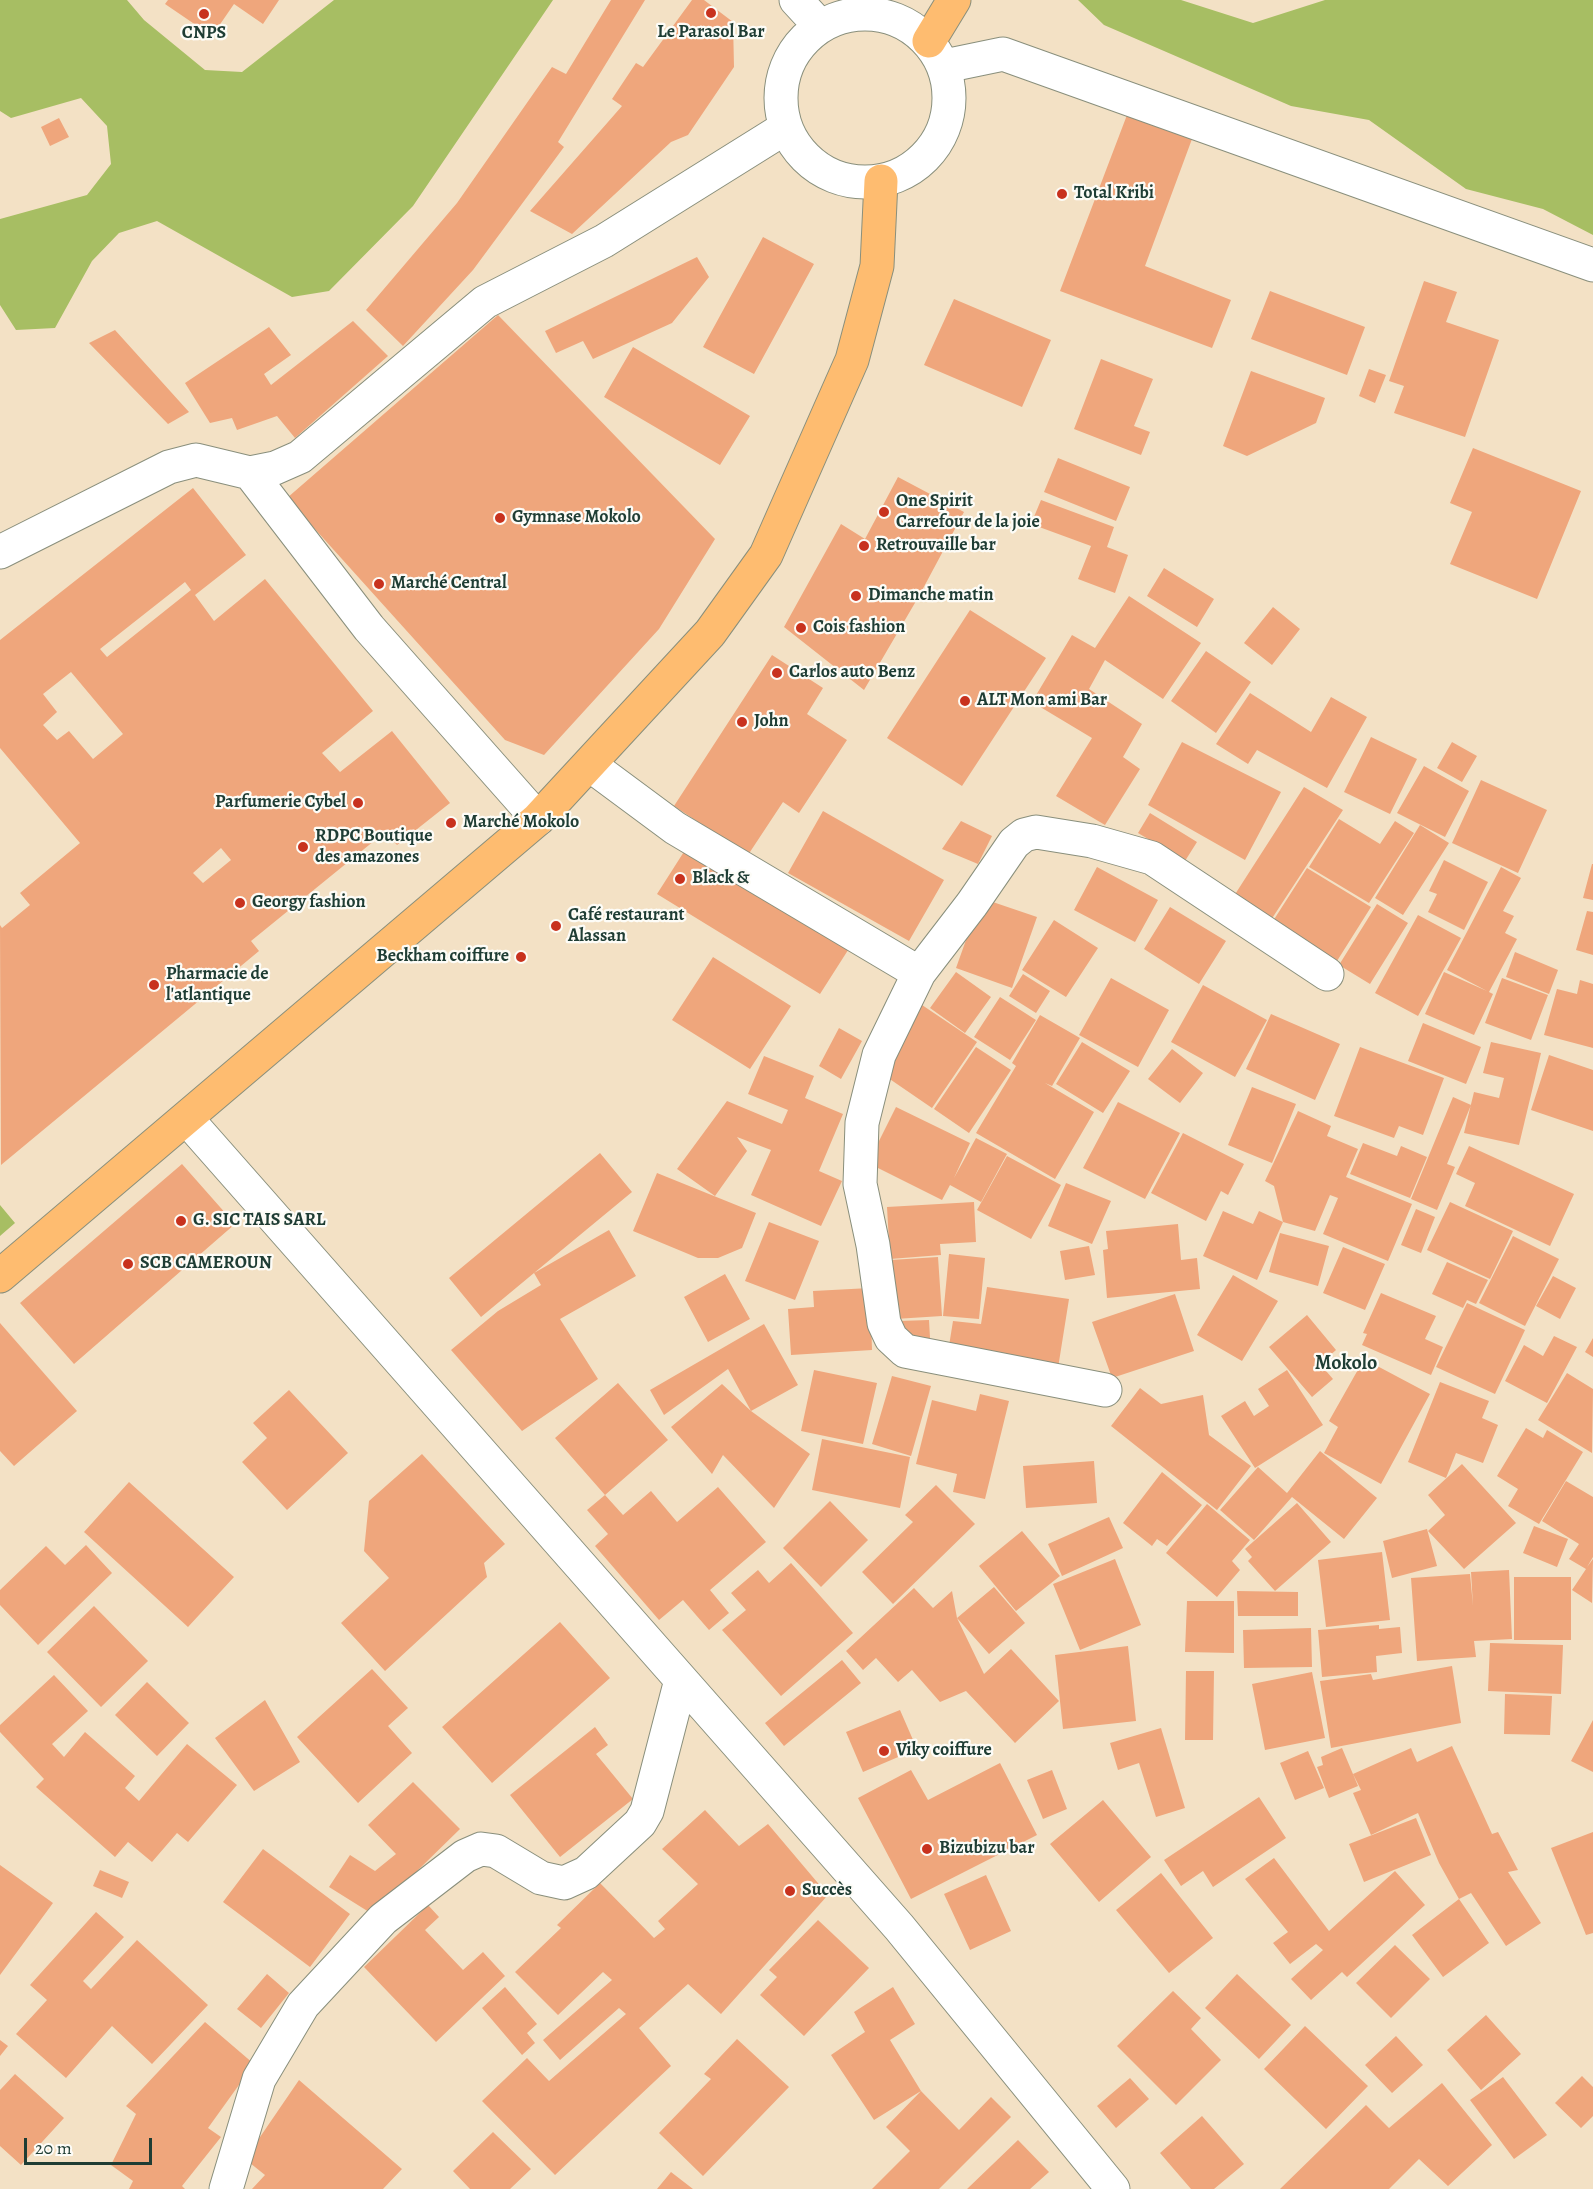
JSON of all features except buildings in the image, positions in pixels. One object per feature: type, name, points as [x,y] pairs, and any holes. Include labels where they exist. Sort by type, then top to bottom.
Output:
[{"type":"main road","points":[[937,54],[954,0]]},
{"type":"main road","points":[[0,1276],[187,1119],[384,947],[538,819],[710,633],[766,555],[852,360],[877,266],[881,181]]},
{"type":"street","points":[[796,0],[820,26]]},
{"type":"street","points":[[878,14],[906,23],[937,54],[950,95],[946,125],[932,151],[909,170],[881,181],[852,182],[824,172],[801,153],[785,128],[780,106],[782,82],[789,60],[802,41],[820,26],[848,15],[878,14]]},
{"type":"street","points":[[937,54],[1003,54],[1593,265]]},
{"type":"street","points":[[0,552],[169,467],[196,460],[250,473],[275,468],[300,457],[485,302],[604,241],[785,128]]},
{"type":"street","points":[[250,473],[369,628],[538,819]]},
{"type":"street","points":[[590,765],[675,828],[919,973]]},
{"type":"street","points":[[1105,1390],[905,1351],[891,1338],[884,1323],[873,1245],[860,1184],[862,1123],[879,1055],[919,973],[972,904],[1014,843],[1024,835],[1036,832],[1092,841],[1152,858],[1327,974]]},
{"type":"street","points":[[187,1119],[898,1927],[1113,2189]]},
{"type":"street","points":[[226,2189],[259,2079],[303,2005],[383,1919],[465,1856],[481,1849],[496,1851],[541,1878],[564,1883],[586,1873],[640,1823],[647,1811],[681,1680]]},
{"type":"green space","points":[[0,0],[127,0],[144,20],[205,70],[242,72],[334,0],[553,0],[413,206],[329,291],[292,297],[157,221],[119,233],[92,261],[55,328],[16,330],[0,305],[0,219],[87,195],[111,164],[107,126],[81,98],[11,118],[0,111]]},
{"type":"green space","points":[[1078,0],[1181,0],[1253,23],[1325,0],[1593,0],[1593,235],[1543,209],[1466,189],[1369,120],[1291,106],[1104,25]]},
{"type":"green space","points":[[0,1205],[15,1223],[0,1236]]},
{"type":"place","name":"Le Parasol Bar","points":[[711,13]]},
{"type":"place","name":"CNPS","points":[[204,14]]},
{"type":"place","name":"Total Kribi","points":[[1062,194]]},
{"type":"place","name":"One Spirit Carrefour de la joie","points":[[884,512]]},
{"type":"place","name":"Gymnase Mokolo","points":[[500,518]]},
{"type":"place","name":"Retrouvaille bar","points":[[864,546]]},
{"type":"place","name":"Marché Central","points":[[379,584]]},
{"type":"place","name":"Dimanche matin","points":[[856,596]]},
{"type":"place","name":"Cois fashion","points":[[801,628]]},
{"type":"place","name":"Carlos auto Benz","points":[[777,673]]},
{"type":"place","name":"ALT Mon ami Bar","points":[[965,701]]},
{"type":"place","name":"John","points":[[742,722]]},
{"type":"place","name":"Parfumerie Cybel","points":[[358,803]]},
{"type":"place","name":"Marché Mokolo","points":[[451,823]]},
{"type":"place","name":"RDPC Boutique des amazones","points":[[303,847]]},
{"type":"place","name":"Black &","points":[[680,879]]},
{"type":"place","name":"Georgy fashion","points":[[240,903]]},
{"type":"place","name":"Café restaurant Alassan","points":[[556,926]]},
{"type":"place","name":"Beckham coiffure","points":[[521,957]]},
{"type":"place","name":"Pharmacie de l'atlantique","points":[[154,985]]},
{"type":"place","name":"G. SIC TAIS SARL","points":[[181,1221]]},
{"type":"place","name":"SCB CAMEROUN","points":[[128,1264]]},
{"type":"place","name":"Viky coiffure","points":[[884,1751]]},
{"type":"place","name":"Bizubizu bar","points":[[927,1849]]},
{"type":"place","name":"Succès","points":[[790,1891]]},
{"type":"district","name":"Mokolo","points":[[1346,1364]]}]
